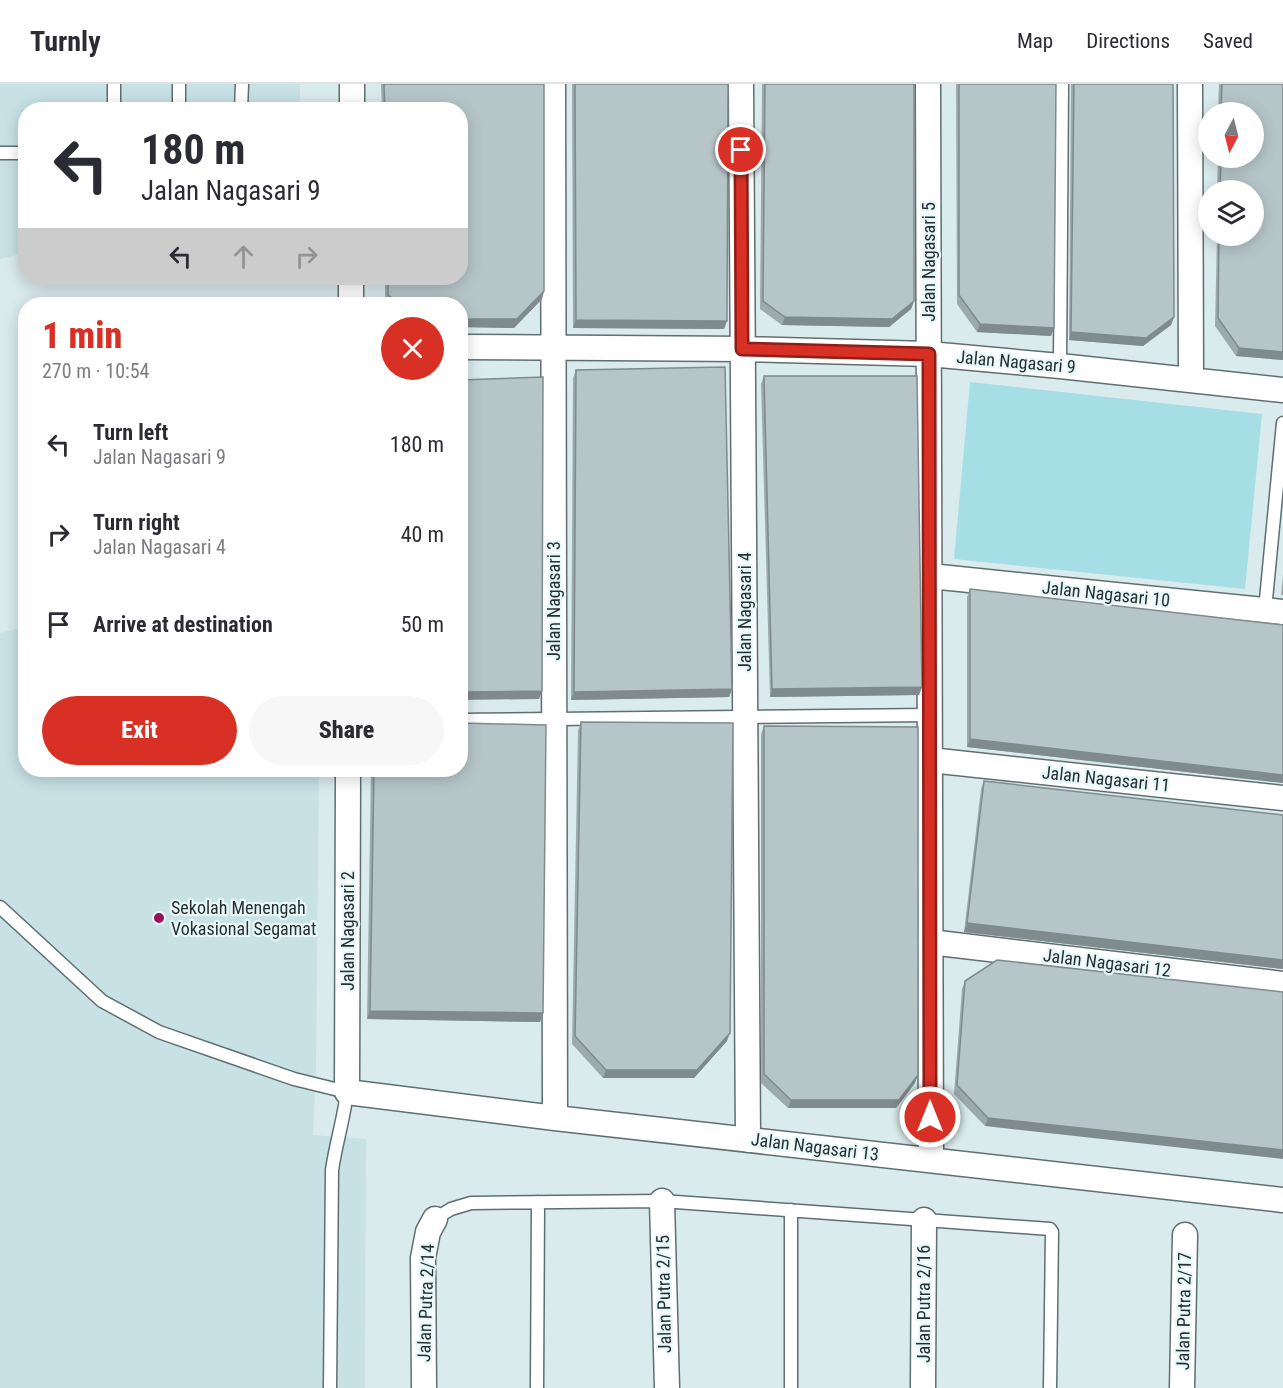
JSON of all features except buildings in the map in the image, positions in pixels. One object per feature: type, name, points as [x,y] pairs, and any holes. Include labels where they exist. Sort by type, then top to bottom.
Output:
[{"type":"street","points":[[352,84],[352,102]]},
{"type":"street","name":"Jalan Nagasari 3","points":[[553,84],[555,1118]]},
{"type":"street","name":"Jalan Nagasari 4","points":[[741,84],[748,1140]]},
{"type":"street","name":"Jalan Nagasari 5","points":[[928,84],[931,1161]]},
{"type":"street","points":[[1190,84],[1191,380]]},
{"type":"street","name":"Jalan Nagasari 9","points":[[468,347],[554,346],[929,354],[1283,390]]},
{"type":"street","name":"Jalan Nagasari 10","points":[[930,576],[1274,611]]},
{"type":"street","name":"Jalan Nagasari 11","points":[[930,760],[1283,798]]},
{"type":"street","name":"Jalan Nagasari 2","points":[[347,1092],[348,777]]},
{"type":"street","name":"Jalan Nagasari 12","points":[[930,942],[1283,984]]},
{"type":"street","name":"Jalan Nagasari 13","points":[[347,1092],[555,1118],[1283,1200]]},
{"type":"street","name":"Jalan Putra 2/15","points":[[662,1201],[666,1388]]},
{"type":"street","name":"Jalan Putra 2/14","points":[[424,1388],[423,1258],[428,1233],[435,1219]]},
{"type":"street","name":"Jalan Putra 2/16","points":[[923,1388],[924,1220]]},
{"type":"street","name":"Jalan Putra 2/17","points":[[1182,1388],[1185,1235]]},
{"type":"lane","points":[[114,84],[114,102]]},
{"type":"lane","points":[[179,84],[179,102]]},
{"type":"lane","points":[[241,102],[242,84]]},
{"type":"lane","points":[[1060,366],[1062,84]]},
{"type":"lane","points":[[0,153],[18,153]]},
{"type":"lane","points":[[1274,611],[1283,423]]},
{"type":"lane","points":[[468,720],[930,715]]},
{"type":"lane","points":[[0,907],[102,1000],[159,1032],[294,1079],[347,1092],[344,1120],[336,1143],[332,1170],[330,1388]]},
{"type":"lane","points":[[435,1219],[451,1209],[471,1203],[662,1201],[1050,1228],[1052,1232],[1050,1388]]},
{"type":"lane","points":[[537,1388],[538,1202]]},
{"type":"lane","points":[[791,1210],[791,1388]]},
{"type":"shaded area","points":[[0,84],[300,84],[300,102],[18,102],[18,255],[0,259]]},
{"type":"shaded area","points":[[970,382],[1262,414],[1245,589],[954,559]]},
{"type":"shaded area","name":"Sekolah Menengah Vokasional Segamat","points":[[18,629],[18,777],[319,777],[316,1066],[313,1135],[366,1139],[365,1388],[0,1388],[0,633]]},
{"type":"place","name":"Sekolah Menengah Vokasional Segamat","points":[[159,918]]},
{"type":"route","points":[[741,150],[742,349],[929,354],[930,1117]]}]
